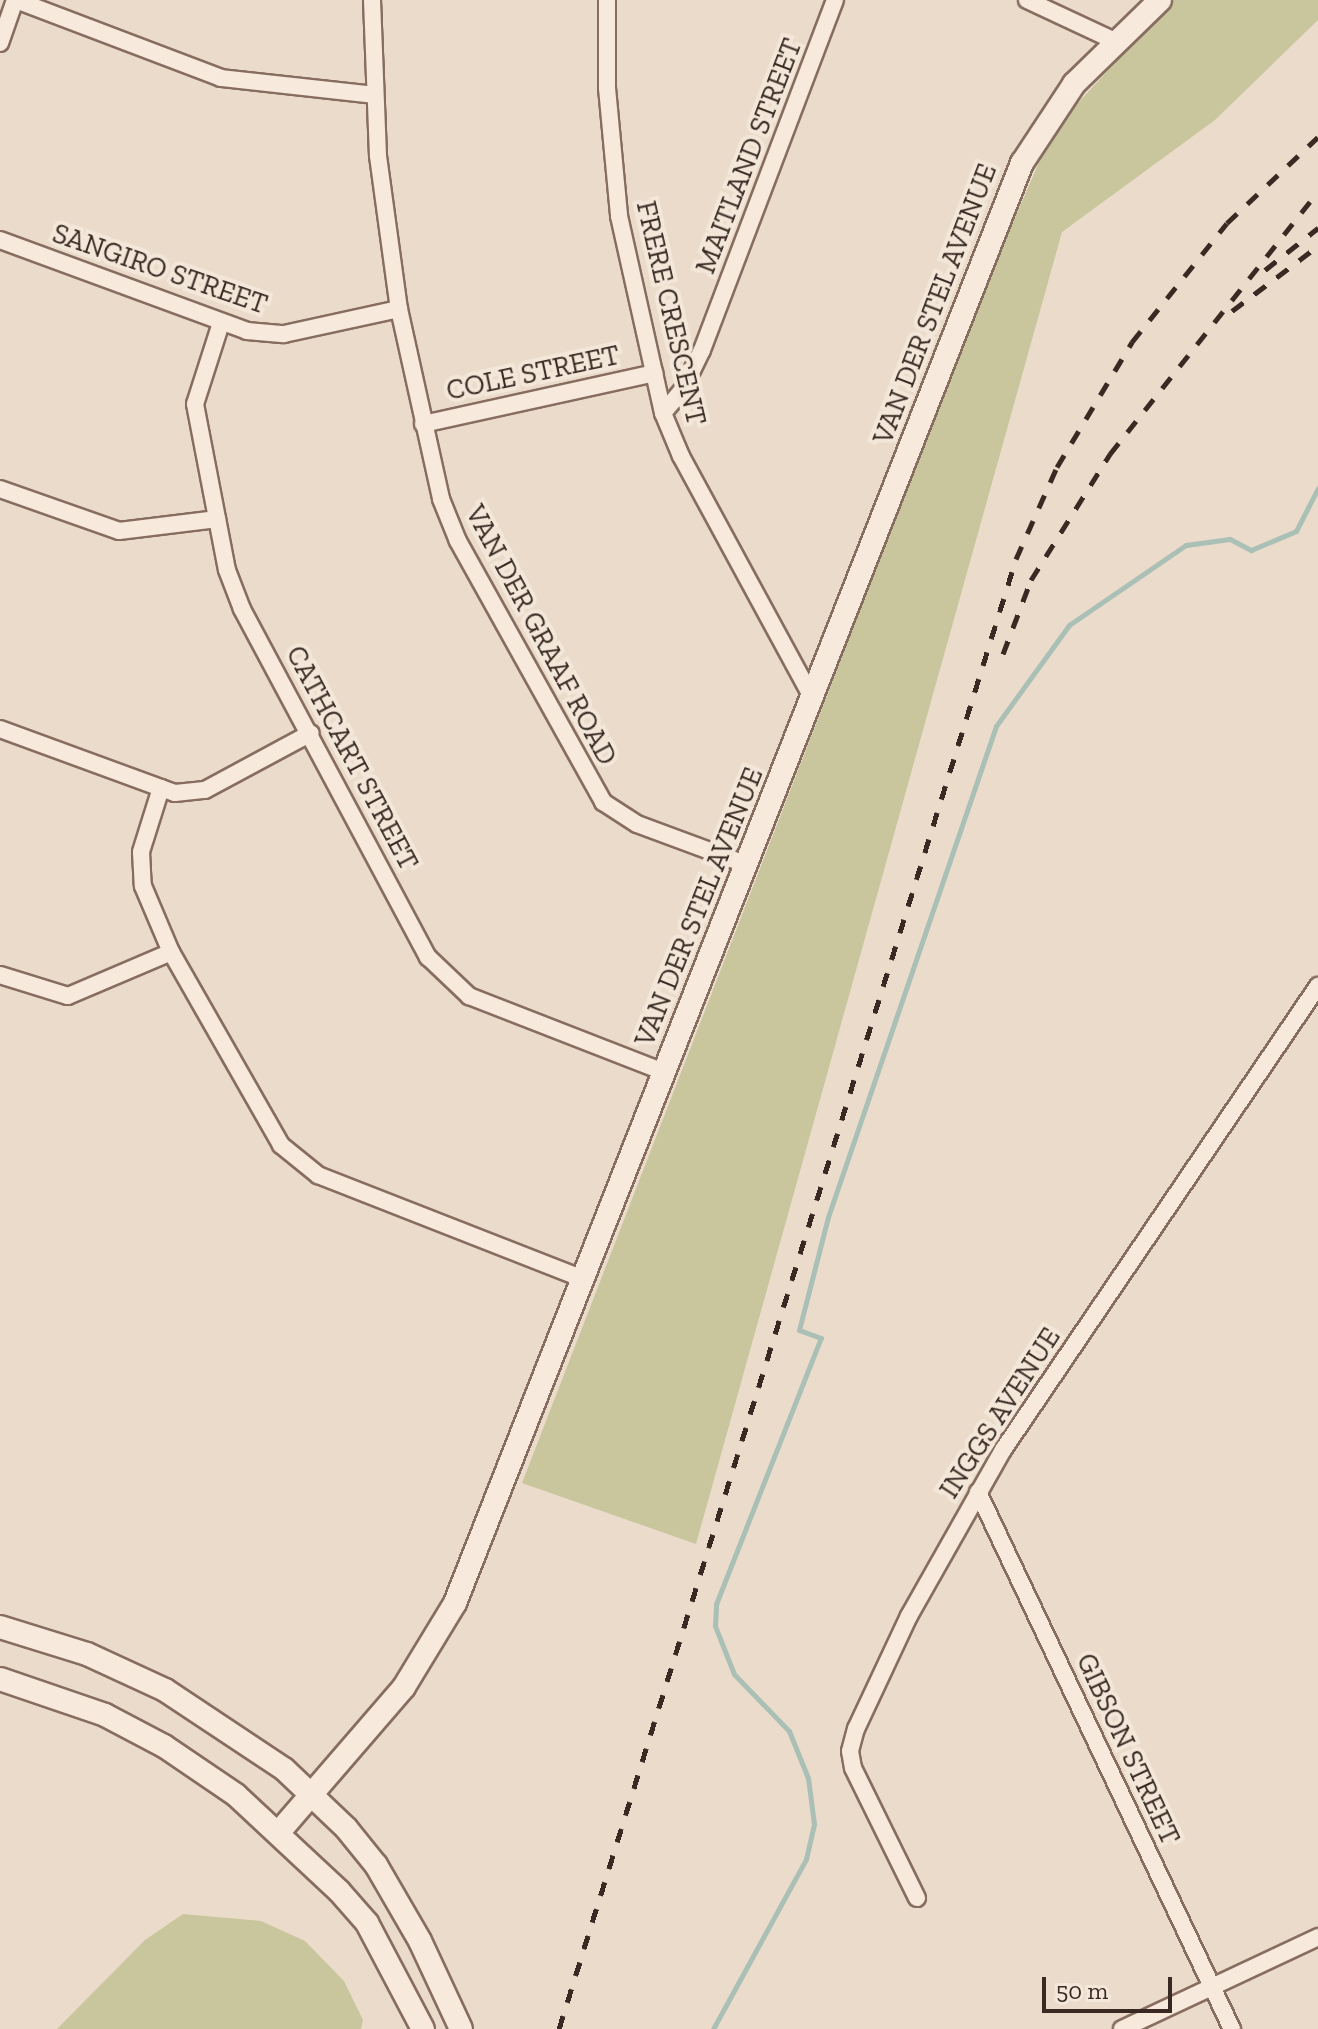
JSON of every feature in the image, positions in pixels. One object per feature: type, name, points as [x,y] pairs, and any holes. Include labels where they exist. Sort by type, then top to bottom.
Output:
[{"type":"street","points":[[0,43],[15,0],[221,78],[374,95]]},
{"type":"street","name":"VAN DER GRAAF ROAD","points":[[372,0],[374,95],[399,309],[441,499],[458,541],[603,802],[637,824],[748,865]]},
{"type":"street","name":"FRERE CRESCENT","points":[[607,0],[612,160],[663,413],[699,491],[813,699]]},
{"type":"street","name":"MAITLAND STREET","points":[[663,413],[683,389],[702,350],[835,0]]},
{"type":"street","points":[[1027,0],[1117,42]]},
{"type":"street","name":"VAN DER STEL AVENUE","points":[[279,1832],[404,1687],[455,1603],[1022,163],[1058,103],[1160,0]]},
{"type":"street","name":"SANGIRO STREET","points":[[0,240],[221,323],[284,334],[399,309]]},
{"type":"street","name":"CATHCART STREET","points":[[221,323],[195,404],[217,519],[235,592],[428,957],[453,986],[666,1073]]},
{"type":"street","name":"COLE STREET","points":[[423,424],[654,373]]},
{"type":"street","points":[[0,489],[119,531],[217,519]]},
{"type":"street","points":[[0,729],[161,788],[205,790],[311,733]]},
{"type":"street","points":[[161,788],[139,872],[171,952],[281,1145],[298,1163],[318,1175],[584,1279]]},
{"type":"street","points":[[0,975],[68,996],[171,952]]},
{"type":"street","name":"INGGS AVENUE","points":[[917,1898],[853,1768],[850,1751],[909,1616],[978,1492],[1316,995]]},
{"type":"street","name":"GIBSON STREET","points":[[978,1492],[1232,2029]]},
{"type":"street","points":[[0,1627],[87,1654],[165,1690],[245,1740],[313,1795],[383,1876],[461,2029]]},
{"type":"street","points":[[0,1679],[69,1701],[164,1746],[279,1832],[367,1923],[423,2029]]},
{"type":"street","points":[[1122,2029],[1318,1937]]},
{"type":"shaded area","points":[[1173,0],[1318,0],[1318,20],[1215,120],[1062,232],[696,1544],[522,1483],[988,280],[1053,130]]},
{"type":"shaded area","points":[[183,1914],[261,1921],[305,1941],[344,1981],[363,2020],[361,2029],[57,2029],[145,1940]]},
{"type":"waterway","points":[[713,2029],[806,1859],[814,1824],[808,1778],[789,1731],[734,1674],[715,1626],[716,1604],[821,1338],[799,1330],[828,1217],[996,726],[1069,625],[1186,545],[1230,539],[1251,550],[1296,531],[1318,488]]},
{"type":"railway","points":[[559,2029],[1016,559],[1057,467],[1132,342],[1227,223],[1318,137]]},
{"type":"railway","points":[[1003,654],[1031,580],[1110,454],[1318,192]]},
{"type":"railway","points":[[1265,270],[1318,228]]},
{"type":"railway","points":[[1232,311],[1318,246]]}]
